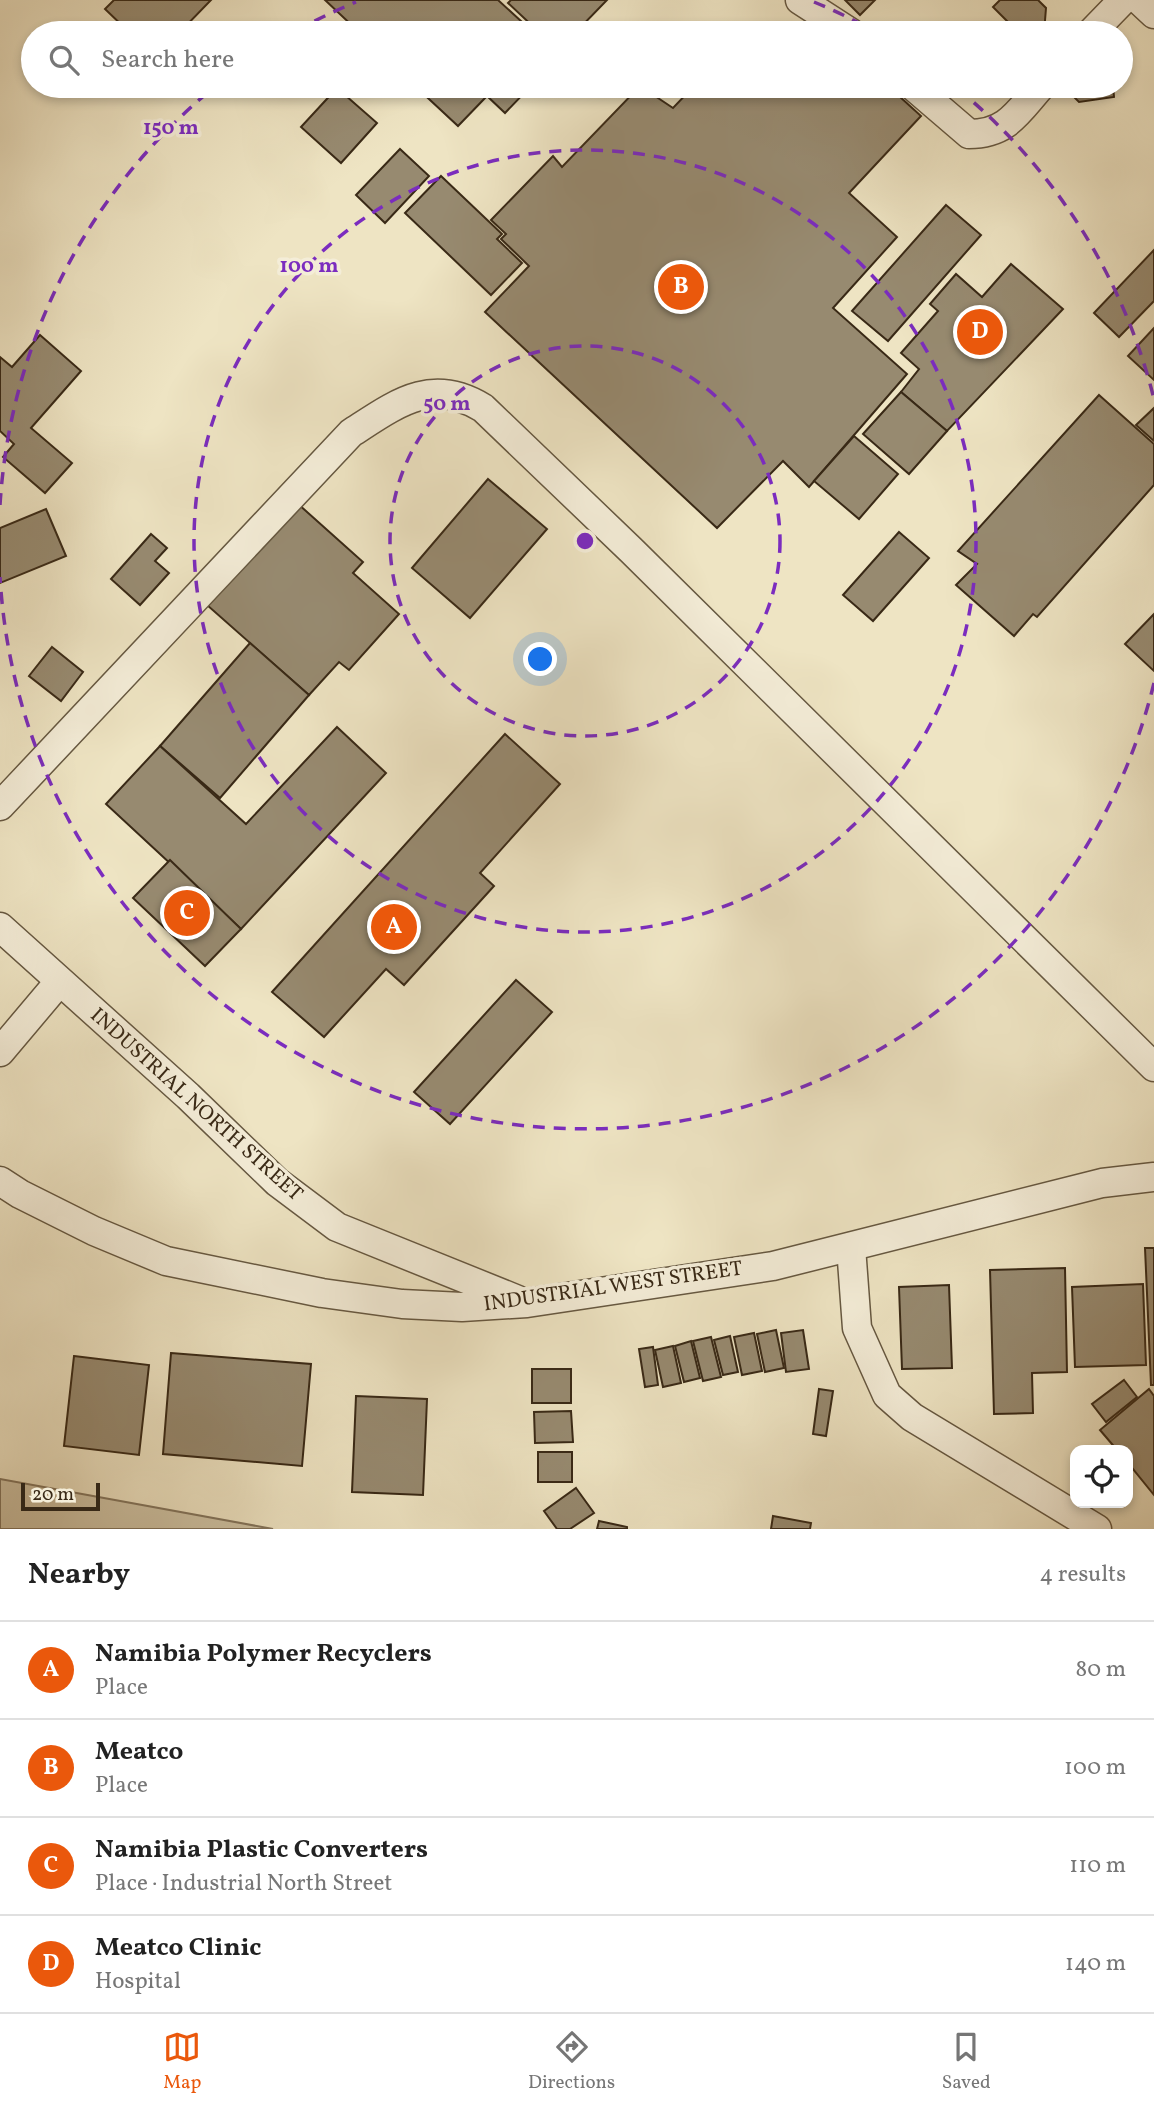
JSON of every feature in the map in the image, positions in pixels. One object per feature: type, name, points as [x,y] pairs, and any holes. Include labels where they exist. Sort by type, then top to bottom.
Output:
[{"type":"street","points":[[800,0],[832,21]]},
{"type":"street","points":[[1103,21],[1123,0]]},
{"type":"street","points":[[1139,0],[1154,14]]},
{"type":"street","points":[[927,98],[969,134],[988,134],[1003,128],[1030,98]]},
{"type":"street","points":[[0,806],[351,433],[407,399],[435,392],[462,396],[483,408],[631,550],[1154,1067]]},
{"type":"street","name":"INDUSTRIAL NORTH STREET","points":[[0,927],[188,1096],[277,1182],[337,1227],[527,1303]]},
{"type":"street","points":[[0,1052],[59,982]]},
{"type":"street","name":"INDUSTRIAL WEST STREET","points":[[0,1181],[94,1231],[166,1261],[322,1293],[402,1304],[462,1307],[527,1303],[773,1266],[1102,1183],[1154,1177]]},
{"type":"street","points":[[851,1247],[858,1328],[887,1395],[912,1417],[1097,1529]]},
{"type":"shaded area","points":[[0,1479],[273,1529],[0,1529]]},
{"type":"building","points":[[114,0],[211,0],[191,21],[118,21],[105,9]]},
{"type":"building","points":[[325,0],[498,0],[521,21],[347,21]]},
{"type":"building","points":[[511,0],[607,0],[587,21],[527,21],[508,3]]},
{"type":"building","points":[[845,0],[875,0],[860,15]]},
{"type":"building","points":[[1000,0],[1038,0],[1046,8],[1045,21],[1007,21],[993,7]]},
{"type":"building","points":[[328,98],[348,98],[377,123],[341,163],[301,127]]},
{"type":"building","points":[[428,98],[485,98],[458,126]]},
{"type":"building","points":[[489,98],[519,98],[505,113]]},
{"type":"building","points":[[628,98],[658,98],[673,108],[683,98],[901,98],[921,116],[849,193],[897,237],[833,308],[907,374],[809,487],[783,461],[717,528],[485,312],[529,266],[501,239],[506,234],[491,220],[553,156],[562,167]]},
{"type":"building","points":[[1075,98],[1107,98],[1079,102]]},
{"type":"building","points":[[400,149],[429,176],[385,223],[356,195]]},
{"type":"building","points":[[441,176],[502,234],[497,239],[522,263],[491,295],[405,213]]},
{"type":"building","points":[[946,205],[981,235],[888,341],[852,311]]},
{"type":"building","points":[[1154,250],[1154,301],[1119,337],[1094,313]]},
{"type":"building","points":[[1011,264],[1063,309],[947,431],[901,392],[919,369],[901,353],[938,311],[930,304],[956,274],[982,297]]},
{"type":"building","points":[[1154,328],[1154,380],[1128,356]]},
{"type":"building","points":[[40,335],[81,371],[31,428],[72,463],[45,493],[3,457],[14,444],[0,431],[0,357],[12,367]]},
{"type":"building","points":[[901,392],[947,431],[909,474],[863,434]]},
{"type":"building","points":[[1099,395],[1154,444],[1154,485],[1037,617],[1033,614],[1014,636],[956,585],[977,564],[958,551]]},
{"type":"building","points":[[1154,408],[1154,441],[1136,425]]},
{"type":"building","points":[[854,436],[898,474],[859,519],[814,481]]},
{"type":"building","points":[[488,479],[547,529],[470,618],[412,568]]},
{"type":"building","points":[[297,503],[363,562],[353,573],[399,614],[349,670],[339,662],[309,695],[207,605]]},
{"type":"building","points":[[46,509],[66,556],[0,583],[0,528]]},
{"type":"building","points":[[899,532],[929,558],[873,621],[843,595]]},
{"type":"building","points":[[151,534],[167,548],[155,561],[169,573],[140,605],[111,579]]},
{"type":"building","points":[[1154,614],[1154,671],[1125,644]]},
{"type":"building","points":[[250,643],[309,695],[220,798],[160,746]]},
{"type":"building","points":[[52,647],[83,672],[61,701],[29,676]]},
{"type":"building","points":[[337,727],[386,773],[241,929],[106,804],[160,746],[246,824]]},
{"type":"building","points":[[505,734],[560,784],[480,873],[494,886],[404,985],[386,969],[324,1037],[272,992]]},
{"type":"building","points":[[170,860],[241,929],[205,966],[133,898]]},
{"type":"building","points":[[516,980],[552,1012],[450,1124],[414,1092]]},
{"type":"building","points":[[1145,1248],[1154,1248],[1154,1385],[1151,1385]]},
{"type":"building","points":[[1065,1268],[1067,1372],[1032,1373],[1033,1413],[994,1414],[990,1270]]},
{"type":"building","points":[[1143,1284],[1146,1365],[1075,1367],[1072,1287]]},
{"type":"building","points":[[949,1285],[952,1368],[902,1369],[899,1287]]},
{"type":"building","points":[[776,1330],[784,1368],[765,1372],[757,1334]]},
{"type":"building","points":[[803,1330],[809,1369],[786,1372],[781,1333]]},
{"type":"building","points":[[754,1333],[762,1371],[742,1375],[734,1337]]},
{"type":"building","points":[[730,1336],[738,1372],[723,1375],[714,1340]]},
{"type":"building","points":[[711,1337],[721,1377],[703,1381],[693,1341]]},
{"type":"building","points":[[691,1341],[700,1378],[684,1382],[675,1346]]},
{"type":"building","points":[[673,1346],[681,1383],[663,1387],[655,1350]]},
{"type":"building","points":[[653,1347],[658,1385],[645,1387],[639,1349]]},
{"type":"building","points":[[171,1353],[311,1364],[302,1466],[163,1454]]},
{"type":"building","points":[[74,1356],[149,1365],[139,1455],[64,1446]]},
{"type":"building","points":[[532,1369],[571,1369],[571,1403],[532,1403]]},
{"type":"building","points":[[1124,1380],[1137,1397],[1106,1422],[1092,1404]]},
{"type":"building","points":[[819,1389],[833,1391],[826,1436],[813,1434]]},
{"type":"building","points":[[1149,1389],[1154,1396],[1154,1495],[1133,1469],[1133,1445],[1113,1445],[1100,1430]]},
{"type":"building","points":[[356,1396],[427,1399],[423,1495],[352,1492]]},
{"type":"building","points":[[571,1411],[573,1442],[535,1443],[534,1412]]},
{"type":"building","points":[[538,1452],[572,1452],[572,1482],[538,1482]]},
{"type":"building","points":[[576,1488],[594,1513],[570,1529],[557,1529],[544,1511]]},
{"type":"building","points":[[773,1516],[811,1523],[810,1529],[771,1529]]},
{"type":"building","points":[[599,1521],[627,1527],[627,1529],[597,1529]]},
{"type":"place","name":"Meatco","points":[[681,287]]},
{"type":"place","name":"Meatco Clinic","points":[[980,332]]},
{"type":"place","name":"Namibia Plastic Converters","points":[[187,913]]},
{"type":"place","name":"Namibia Polymer Recyclers","points":[[394,927]]}]
